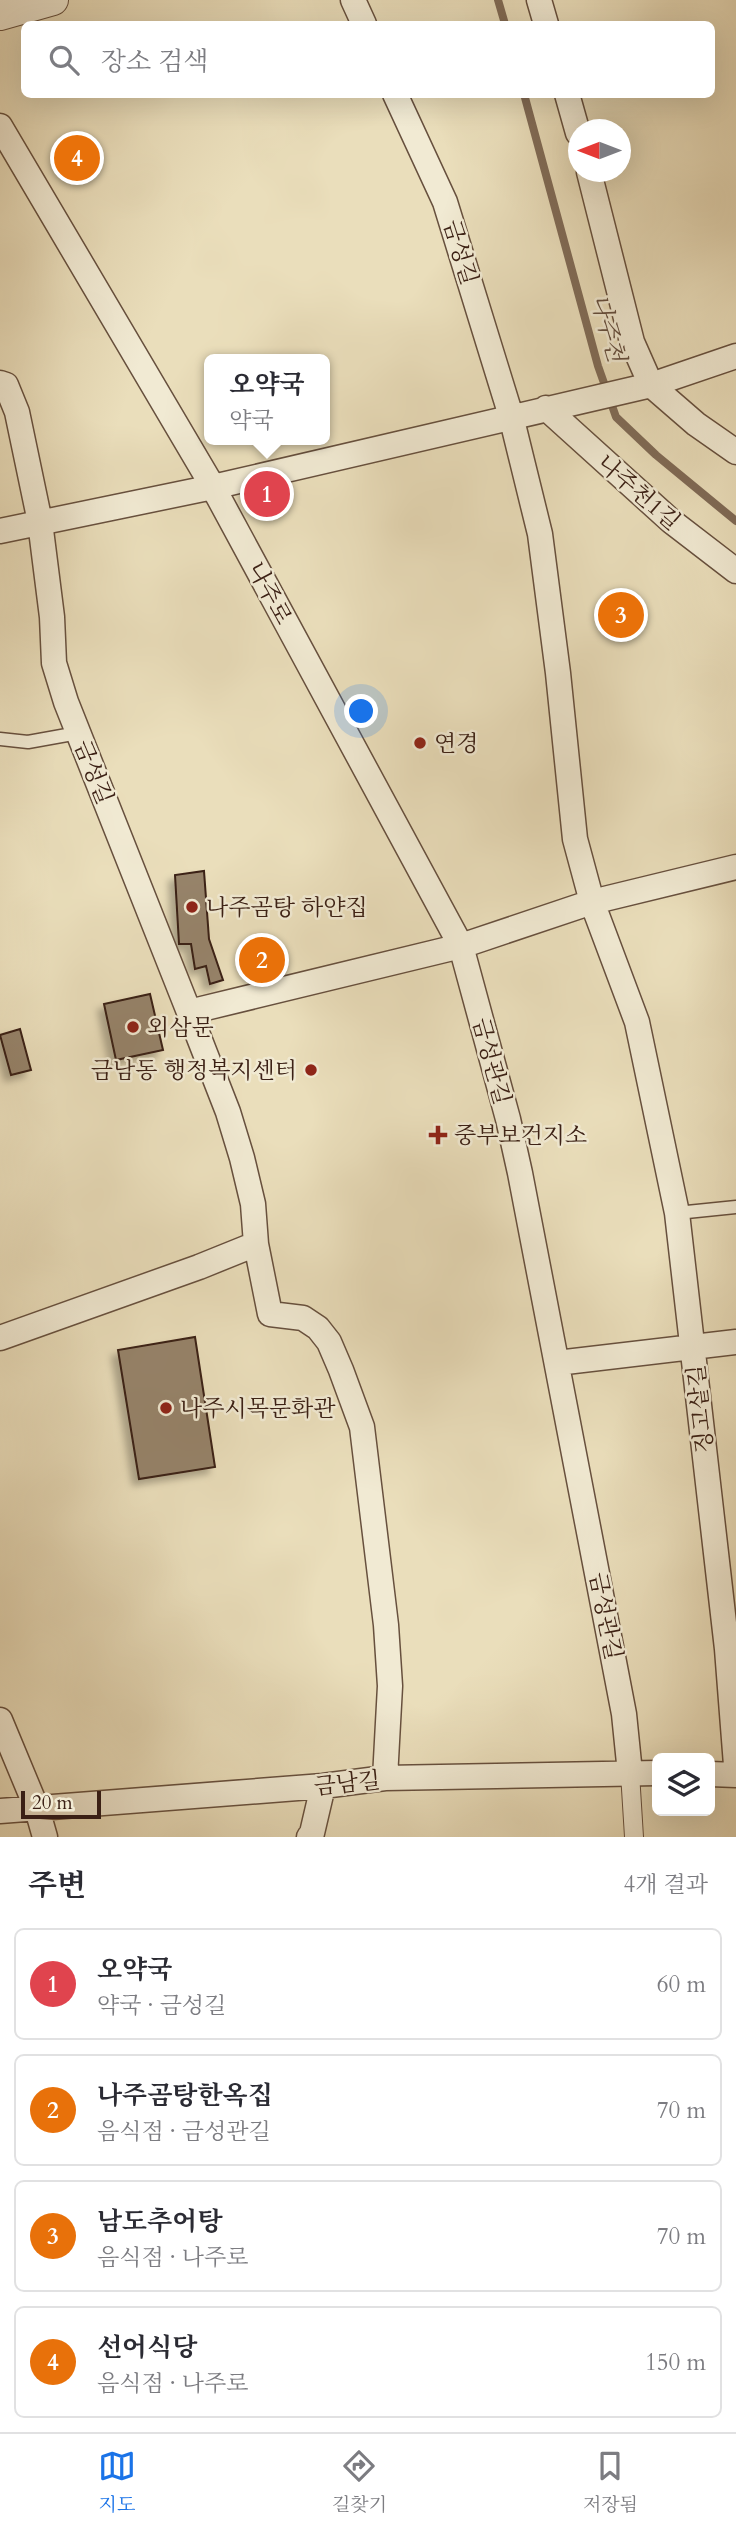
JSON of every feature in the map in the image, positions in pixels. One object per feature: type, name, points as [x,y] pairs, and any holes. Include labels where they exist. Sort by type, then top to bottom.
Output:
[{"type":"street","points":[[0,15],[53,0]]},
{"type":"street","points":[[353,0],[363,21]]},
{"type":"street","points":[[539,0],[545,21]]},
{"type":"street","name":"금성길","points":[[397,98],[445,202],[511,416]]},
{"type":"street","points":[[569,98],[575,119]]},
{"type":"street","name":"나주로","points":[[0,126],[213,487],[461,946]]},
{"type":"street","points":[[592,182],[632,342],[651,385],[696,424],[736,453]]},
{"type":"street","points":[[0,531],[213,487],[651,385],[736,356]]},
{"type":"street","name":"금성길","points":[[0,383],[6,385],[17,412],[40,522],[52,617],[54,663],[78,733],[189,1012]]},
{"type":"street","name":"나주천1길","points":[[546,408],[671,521],[736,571]]},
{"type":"street","points":[[511,416],[540,534],[575,839],[593,902]]},
{"type":"street","points":[[385,1778],[390,1686],[386,1625],[362,1427],[333,1351],[318,1328],[303,1318],[270,1314],[256,1244],[253,1204],[238,1146],[228,1112],[189,1012],[461,946],[593,902],[736,867]]},
{"type":"street","name":"징고샅길","points":[[593,902],[637,1022],[677,1213],[732,1649],[736,1765]]},
{"type":"street","name":"금성관길","points":[[461,946],[508,1119],[624,1714],[630,1773]]},
{"type":"street","points":[[0,1338],[256,1244]]},
{"type":"street","points":[[693,1347],[736,1342]]},
{"type":"street","name":"징고샅길","points":[[557,1363],[693,1347]]},
{"type":"street","points":[[0,1720],[37,1809],[45,1837]]},
{"type":"street","points":[[630,1773],[634,1837]]},
{"type":"street","name":"금남길","points":[[0,1811],[323,1786],[385,1778],[652,1773]]},
{"type":"street","points":[[715,1774],[736,1775]]},
{"type":"street","points":[[309,1837],[323,1786]]},
{"type":"lane","points":[[0,739],[28,742],[78,733]]},
{"type":"lane","points":[[677,1213],[736,1207]]},
{"type":"building","name":"나주곰탕 하얀집","points":[[204,871],[209,939],[223,980],[210,984],[206,966],[195,969],[191,944],[179,944],[175,875]]},
{"type":"building","name":"외삼문","points":[[150,994],[163,1050],[116,1060],[104,1004]]},
{"type":"building","points":[[20,1029],[31,1070],[11,1075],[0,1035]]},
{"type":"building","name":"나주시목문화관","points":[[195,1337],[215,1467],[139,1479],[118,1350]]},
{"type":"waterway","name":"나주천","points":[[498,0],[504,21]]},
{"type":"waterway","name":"나주천","points":[[525,98],[598,366],[616,417],[656,455],[736,521]]},
{"type":"place","name":"선어식당","points":[[77,158]]},
{"type":"place","name":"오약국","points":[[267,494]]},
{"type":"place","name":"남도추어탕","points":[[621,615]]},
{"type":"place","name":"연경","points":[[420,743]]},
{"type":"place","name":"나주곰탕 하얀집","points":[[192,907]]},
{"type":"place","name":"나주곰탕한옥집","points":[[262,960]]},
{"type":"place","name":"외삼문","points":[[133,1027]]},
{"type":"place","name":"금남동 행정복지센터","points":[[311,1070]]},
{"type":"place","name":"중부보건지소","points":[[438,1135]]},
{"type":"place","name":"나주시목문화관","points":[[166,1408]]}]
